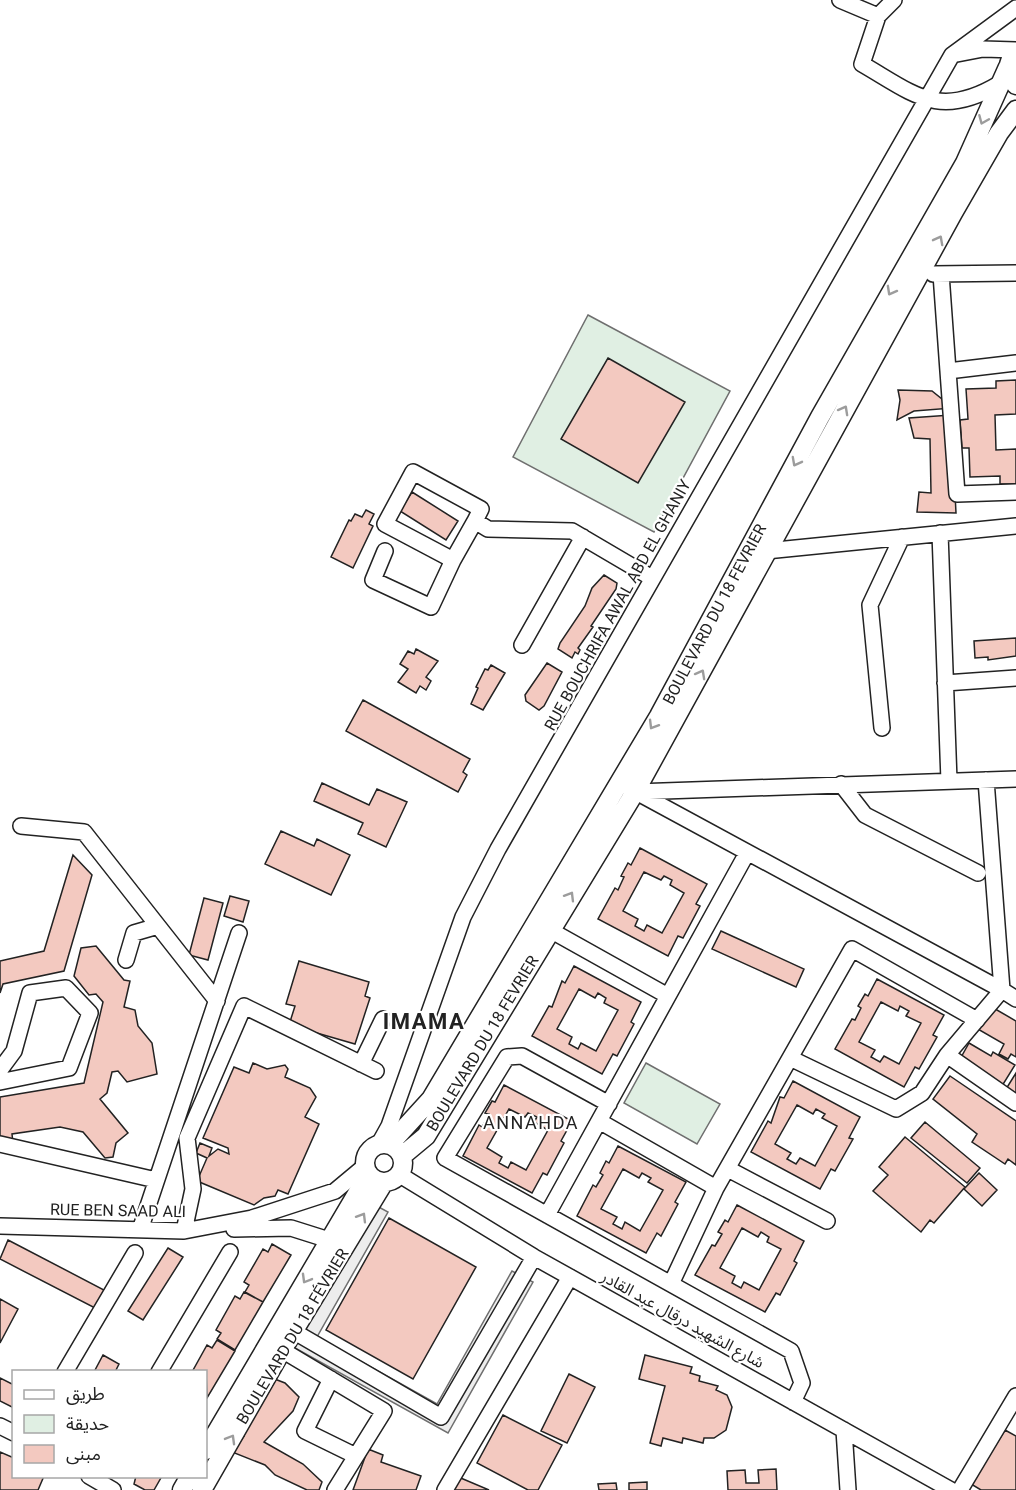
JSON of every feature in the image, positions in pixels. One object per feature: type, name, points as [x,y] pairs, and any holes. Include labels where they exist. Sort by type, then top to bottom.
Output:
[{"type":"main road","name":"BOULEVARD DU 18 FEVRIER","points":[[391,1148],[431,1099],[659,716],[820,417],[965,163],[1007,84],[1013,56]]},
{"type":"main road","name":"BOULEVARD DU 18 FEVRIER","points":[[391,1148],[426,1136],[635,792],[766,551],[999,133],[1016,110]]},
{"type":"main road","points":[[391,1148],[404,1162],[379,1174],[366,1155],[391,1148]]},
{"type":"main road","name":"BOULEVARD DU 18 FÉVRIER","points":[[207,1448],[329,1240],[379,1174]]},
{"type":"main road","name":"BOULEVARD DU 18 FÉVRIER","points":[[202,1490],[379,1174]]},
{"type":"street","points":[[840,0],[878,16]]},
{"type":"street","points":[[894,0],[878,16],[862,64],[925,100],[958,100],[1007,84]]},
{"type":"street","points":[[952,55],[1016,8]]},
{"type":"street","points":[[952,55],[983,49],[1013,56]]},
{"type":"street","name":"RUE BOUCHRIFA AWAL ABD EL GHANIY","points":[[391,1148],[389,1126],[463,917],[498,849],[952,55]]},
{"type":"street","points":[[921,274],[1016,273]]},
{"type":"street","points":[[941,274],[957,494],[1016,492]]},
{"type":"street","points":[[948,371],[1016,363]]},
{"type":"street","points":[[385,551],[373,580],[431,606],[481,509],[413,472],[385,524],[453,560]]},
{"type":"street","points":[[475,520],[488,530],[572,531],[652,578]]},
{"type":"street","points":[[766,551],[1016,526]]},
{"type":"street","points":[[940,533],[949,781]]},
{"type":"street","points":[[522,645],[583,537]]},
{"type":"street","points":[[882,728],[870,605],[902,537]]},
{"type":"street","points":[[945,683],[1016,678]]},
{"type":"street","points":[[635,792],[1016,779]]},
{"type":"street","points":[[790,1058],[896,1109],[922,1093],[947,1055],[1002,990],[986,780]]},
{"type":"street","points":[[619,782],[1016,999]]},
{"type":"street","points":[[841,784],[866,815],[978,873]]},
{"type":"street","points":[[21,826],[84,832],[216,1001]]},
{"type":"street","points":[[547,1215],[747,853]]},
{"type":"street","points":[[126,960],[134,933],[158,926]]},
{"type":"street","points":[[550,930],[668,996]]},
{"type":"street","points":[[140,1230],[239,933]]},
{"type":"street","points":[[671,1284],[716,1188],[852,950],[977,1020]]},
{"type":"street","points":[[0,1070],[14,1051],[30,993],[66,988],[90,1013],[69,1068],[0,1082]]},
{"type":"street","points":[[329,1240],[291,1228],[183,1231],[193,1189],[187,1138],[244,1006],[376,1071]]},
{"type":"street","points":[[361,1064],[382,1019]]},
{"type":"street","points":[[947,1055],[1016,1103]]},
{"type":"street","points":[[609,1104],[522,1056],[507,1057],[445,1158],[791,1351],[802,1383],[793,1402]]},
{"type":"street","points":[[599,1121],[716,1188]]},
{"type":"street","points":[[0,1144],[156,1180]]},
{"type":"street","points":[[728,1169],[827,1221]]},
{"type":"street","name":"RUE BEN SAAD ALI","points":[[1,1228],[183,1231],[252,1218],[379,1174]]},
{"type":"street","name":"شارع الشهيد درقال عبد القادر","points":[[379,1174],[534,1257],[951,1490]]},
{"type":"street","points":[[160,1370],[231,1252]]},
{"type":"street","points":[[66,1370],[135,1253]]},
{"type":"street","points":[[293,1331],[441,1417],[534,1257]]},
{"type":"street","points":[[445,1490],[570,1277]]},
{"type":"street","points":[[282,1350],[384,1411],[335,1490]]},
{"type":"street","points":[[331,1380],[305,1431],[356,1456]]},
{"type":"street","points":[[960,1490],[1016,1396]]},
{"type":"street","points":[[844,1430],[848,1490]]},
{"type":"street","points":[[95,1478],[113,1490]]},
{"type":"green space","points":[[588,315],[730,391],[654,532],[513,457]]},
{"type":"green space","points":[[646,1063],[720,1104],[697,1144],[624,1103]]},
{"type":"shaded area","points":[[375,1205],[388,1212],[317,1337],[437,1404],[512,1271],[533,1282],[448,1433],[295,1348]]},
{"type":"building","points":[[608,358],[685,402],[638,483],[561,439]]},
{"type":"building","points":[[1016,380],[1016,414],[995,415],[996,450],[1016,449],[1016,484],[1000,484],[1000,476],[970,477],[969,448],[962,448],[960,420],[968,419],[966,389],[996,388],[996,381]]},
{"type":"building","points":[[898,390],[932,391],[953,408],[914,411],[897,420],[900,400]]},
{"type":"building","points":[[951,415],[956,513],[917,512],[919,492],[931,493],[930,439],[914,438],[909,418]]},
{"type":"building","points":[[412,492],[458,521],[446,540],[400,511]]},
{"type":"building","points":[[366,510],[374,514],[369,524],[373,526],[353,568],[331,557],[349,520],[351,521],[355,514],[362,517]]},
{"type":"building","points":[[604,575],[617,583],[616,589],[578,648],[580,650],[578,654],[575,652],[572,658],[558,649],[560,643],[585,606],[592,588]]},
{"type":"building","points":[[1016,638],[1016,656],[988,660],[988,657],[975,658],[974,641]]},
{"type":"building","points":[[416,649],[438,661],[426,677],[431,681],[426,690],[420,686],[416,693],[398,682],[408,669],[400,664],[408,651],[414,654]]},
{"type":"building","points":[[547,663],[562,672],[544,706],[539,710],[526,701],[525,695]]},
{"type":"building","points":[[491,665],[505,673],[483,710],[471,704],[485,669],[488,670]]},
{"type":"building","points":[[363,700],[470,759],[463,772],[467,775],[458,792],[346,731]]},
{"type":"building","points":[[322,783],[369,805],[377,789],[407,802],[386,847],[358,834],[363,823],[314,801]]},
{"type":"building","points":[[281,831],[314,846],[317,839],[350,855],[331,895],[265,864]]},
{"type":"building","points":[[640,848],[707,884],[696,904],[700,906],[683,938],[678,936],[668,956],[598,919],[615,888],[618,890],[624,877],[621,876],[628,863],[631,865]],"holes":[[[644,872],[661,880],[664,876],[672,880],[670,885],[684,893],[662,933],[647,925],[644,931],[635,926],[638,919],[623,911]]]},
{"type":"building","points":[[73,855],[92,875],[64,971],[3,984],[0,993],[0,961],[44,951]]},
{"type":"building","points":[[230,896],[249,901],[243,922],[224,916]]},
{"type":"building","points":[[204,898],[223,903],[208,960],[189,955]]},
{"type":"building","points":[[721,931],[804,969],[796,987],[712,949]]},
{"type":"building","points":[[96,946],[124,980],[130,981],[124,1007],[135,1010],[138,1026],[152,1043],[157,1074],[127,1082],[118,1071],[112,1072],[107,1093],[100,1099],[128,1133],[116,1143],[113,1157],[105,1158],[83,1132],[60,1127],[12,1134],[13,1143],[0,1140],[0,1097],[84,1083],[103,1002],[96,994],[89,995],[74,976],[81,948]]},
{"type":"building","points":[[299,961],[369,982],[365,996],[370,998],[355,1044],[289,1025],[295,1006],[286,1004]]},
{"type":"building","points":[[574,966],[641,1002],[631,1022],[634,1024],[617,1056],[613,1054],[602,1074],[532,1036],[549,1006],[552,1007],[562,981],[565,983]],"holes":[[[579,989],[595,998],[598,993],[606,998],[604,1003],[618,1010],[596,1051],[581,1043],[578,1049],[569,1044],[572,1037],[557,1029]]]},
{"type":"building","points":[[877,979],[944,1015],[933,1035],[937,1037],[919,1069],[915,1067],[904,1087],[835,1049],[852,1019],[855,1020],[861,1008],[858,1006],[865,994],[868,996]],"holes":[[[881,1002],[898,1011],[900,1006],[909,1011],[906,1016],[921,1023],[899,1064],[884,1056],[880,1062],[871,1057],[875,1050],[859,1042]]]},
{"type":"building","points":[[990,1006],[1016,1021],[1016,1057],[1011,1054],[1008,1059],[999,1054],[1004,1044],[976,1028]]},
{"type":"building","points":[[969,1043],[991,1056],[993,1052],[1015,1065],[1002,1086],[959,1061]]},
{"type":"building","points":[[253,1063],[267,1069],[285,1065],[288,1069],[285,1077],[310,1088],[316,1097],[305,1117],[319,1124],[288,1194],[278,1190],[275,1196],[264,1198],[254,1205],[197,1181],[207,1158],[196,1153],[200,1143],[212,1148],[209,1156],[218,1149],[229,1154],[228,1148],[203,1138],[234,1067],[249,1073]]},
{"type":"building","points":[[1016,1073],[1016,1095],[1006,1089]]},
{"type":"building","points":[[950,1076],[1016,1121],[1016,1165],[1008,1159],[1005,1164],[972,1142],[977,1134],[933,1099]]},
{"type":"building","points":[[793,1081],[860,1117],[849,1138],[853,1139],[835,1171],[831,1169],[820,1189],[751,1152],[768,1121],[771,1123],[780,1097],[784,1098]],"holes":[[[797,1105],[813,1114],[816,1109],[825,1114],[822,1118],[837,1126],[815,1166],[800,1158],[796,1164],[787,1159],[791,1153],[775,1144]]]},
{"type":"building","points":[[504,1085],[572,1121],[561,1141],[564,1143],[547,1175],[543,1173],[532,1193],[463,1156],[479,1125],[482,1127],[489,1114],[485,1113],[492,1101],[495,1102]],"holes":[[[509,1109],[525,1117],[528,1113],[537,1117],[534,1122],[548,1130],[526,1170],[511,1162],[508,1168],[499,1163],[502,1157],[487,1148]]]},
{"type":"building","points":[[925,1122],[980,1168],[967,1183],[911,1138]]},
{"type":"building","points":[[905,1137],[965,1187],[934,1223],[930,1220],[921,1232],[873,1191],[888,1175],[879,1167]]},
{"type":"building","points":[[618,1146],[686,1182],[675,1202],[678,1204],[661,1236],[657,1233],[646,1253],[577,1216],[593,1185],[596,1187],[603,1175],[600,1173],[606,1161],[609,1163]],"holes":[[[623,1169],[639,1178],[642,1173],[651,1178],[648,1182],[663,1190],[640,1231],[625,1222],[622,1229],[613,1224],[617,1217],[601,1209]]]},
{"type":"building","points":[[979,1173],[997,1190],[982,1206],[964,1189]]},
{"type":"building","points":[[737,1205],[804,1241],[794,1261],[797,1263],[780,1295],[776,1293],[765,1312],[695,1275],[712,1245],[715,1246],[722,1234],[718,1232],[725,1220],[728,1222]],"holes":[[[742,1228],[758,1237],[761,1232],[769,1237],[767,1242],[781,1249],[759,1290],[744,1282],[741,1288],[732,1283],[735,1276],[720,1268]]]},
{"type":"building","points":[[389,1218],[476,1267],[413,1379],[326,1330]]},
{"type":"building","points":[[8,1240],[104,1290],[95,1308],[0,1259]]},
{"type":"building","points":[[272,1244],[291,1255],[263,1302],[245,1292],[249,1285],[244,1282],[263,1249],[268,1252]]},
{"type":"building","points":[[168,1248],[183,1257],[143,1320],[128,1311]]},
{"type":"building","points":[[244,1292],[263,1302],[235,1350],[217,1339],[221,1333],[216,1330],[235,1296],[240,1299]]},
{"type":"building","points":[[0,1299],[18,1309],[0,1343]]},
{"type":"building","points":[[217,1340],[235,1351],[207,1398],[207,1370],[193,1370],[207,1345],[212,1348]]},
{"type":"building","points":[[103,1355],[119,1364],[116,1370],[95,1370]]},
{"type":"building","points":[[645,1355],[692,1367],[690,1373],[700,1376],[699,1381],[718,1386],[716,1390],[727,1395],[732,1407],[726,1430],[714,1438],[704,1438],[703,1443],[683,1438],[682,1443],[663,1438],[661,1446],[650,1443],[665,1386],[639,1379]]},
{"type":"building","points":[[569,1374],[595,1387],[567,1443],[541,1431]]},
{"type":"building","points":[[0,1378],[12,1384],[12,1407],[0,1401]]},
{"type":"building","points":[[272,1378],[285,1383],[299,1397],[293,1411],[264,1442],[303,1464],[322,1482],[319,1490],[307,1490],[275,1475],[265,1465],[232,1452],[244,1436],[240,1432]]},
{"type":"building","points":[[503,1415],[562,1445],[538,1490],[528,1490],[477,1463]]},
{"type":"building","points":[[1005,1430],[1016,1436],[1016,1490],[981,1490],[971,1484]]},
{"type":"building","points":[[368,1449],[383,1455],[381,1462],[421,1476],[416,1490],[353,1490]]},
{"type":"building","points":[[0,1452],[12,1457],[12,1478],[43,1478],[38,1490],[0,1490]]},
{"type":"building","points":[[776,1469],[777,1490],[728,1490],[727,1471],[745,1470],[746,1483],[759,1483],[758,1470]]},
{"type":"building","points":[[456,1476],[489,1490],[449,1490]]},
{"type":"building","points":[[136,1478],[161,1478],[154,1490],[145,1490],[134,1484]]},
{"type":"building","points":[[647,1482],[647,1490],[629,1490],[629,1483]]},
{"type":"building","points":[[616,1483],[617,1490],[599,1490],[598,1484]]},
{"type":"district","name":"IMAMA","points":[[424,1021]]},
{"type":"district","name":"ANNAHDA","points":[[531,1123]]}]
